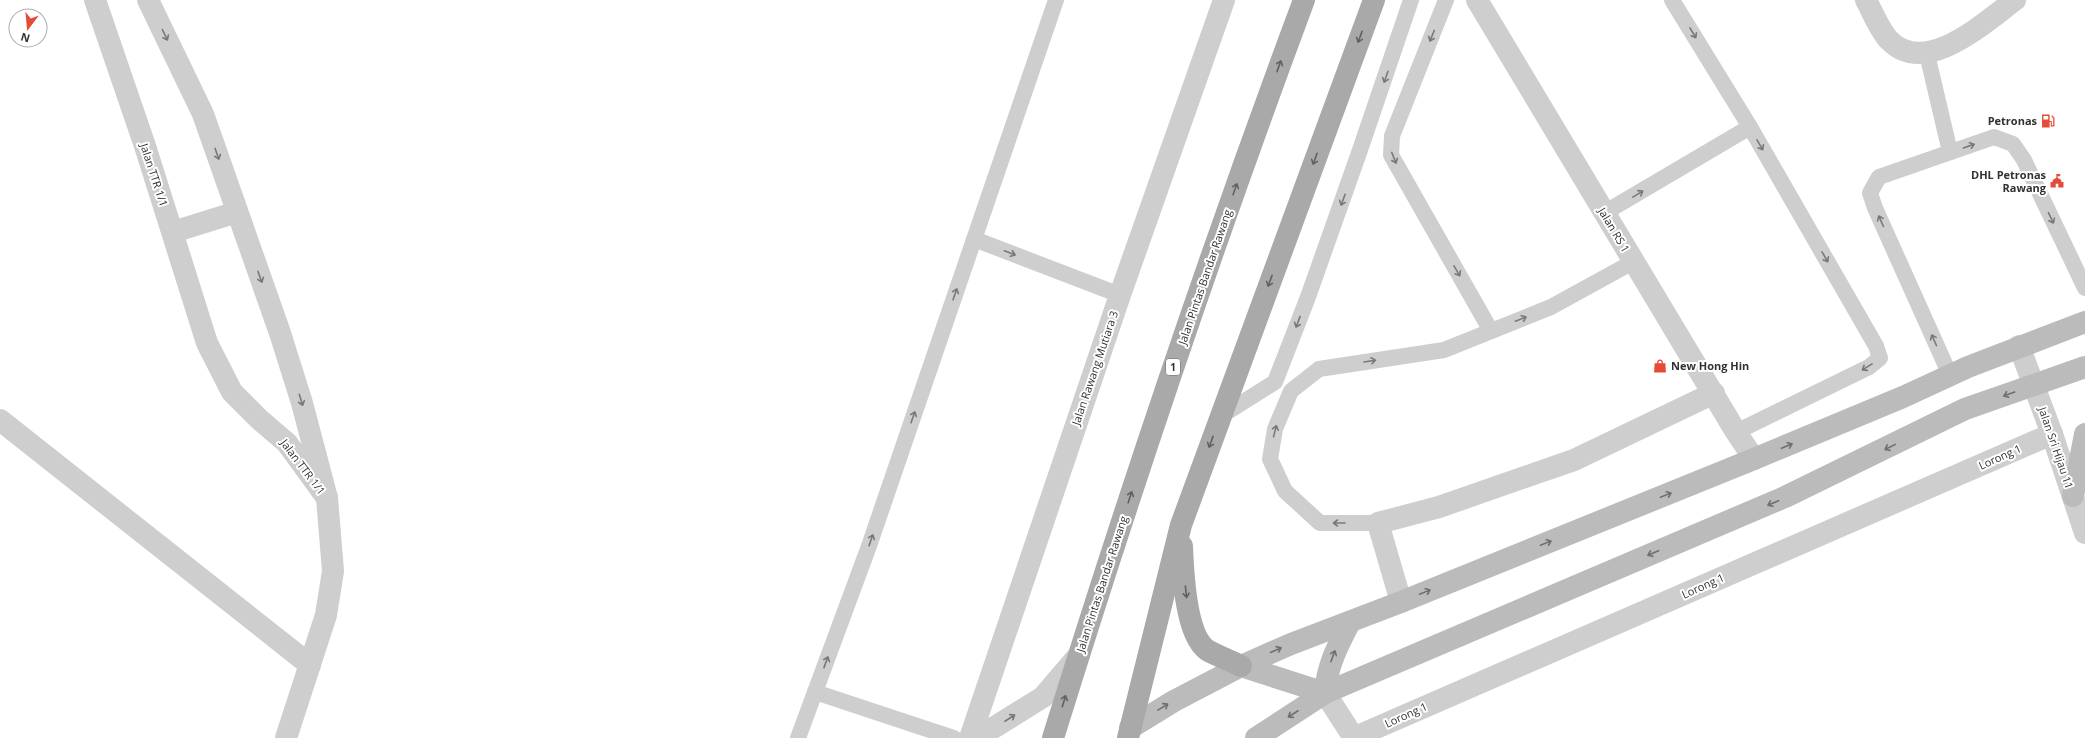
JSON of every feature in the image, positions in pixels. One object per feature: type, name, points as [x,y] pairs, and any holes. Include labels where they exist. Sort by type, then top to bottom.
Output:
[{"type":"main road","name":"Jalan Pintas Bandar Rawang","points":[[1053,738],[1078,655],[1166,388],[1256,130],[1304,0]]},
{"type":"main road","points":[[1126,735],[1181,525],[1374,0]]},
{"type":"main road","points":[[1181,525],[1182,555],[1190,624],[1196,637],[1207,650],[1240,666]]},
{"type":"street","name":"Jalan TTR 1/1","points":[[95,0],[173,232],[207,343],[232,392],[259,419],[287,443],[326,498]]},
{"type":"street","name":"Jalan TTR 1/1","points":[[148,0],[203,114],[280,333],[302,403],[326,498]]},
{"type":"street","name":"Jalan Rawang Mutiara 3","points":[[970,738],[1120,295],[1224,0]]},
{"type":"street","name":"Jalan RS 1","points":[[1477,0],[1604,214],[1736,432],[1754,459]]},
{"type":"street","points":[[1866,0],[1889,40],[1907,52],[1926,54],[1967,36],[2015,0]]},
{"type":"street","points":[[173,232],[237,212]]},
{"type":"street","points":[[1126,735],[1174,700],[1240,666],[1291,644],[1401,602],[1754,459],[2019,346],[2085,322]]},
{"type":"street","name":"Jalan Sri Hijau 11","points":[[2019,346],[2052,434],[2085,533]]},
{"type":"street","points":[[1256,738],[1325,693],[1785,497],[1965,409],[2085,367]]},
{"type":"street","points":[[1401,602],[1378,523],[1440,507],[1574,460],[1714,394]]},
{"type":"street","points":[[0,420],[310,666]]},
{"type":"street","name":"Lorong 1","points":[[1354,738],[2052,434]]},
{"type":"street","points":[[2073,496],[2085,434]]},
{"type":"street","points":[[286,738],[326,615],[333,571],[326,498]]},
{"type":"street","points":[[1350,622],[1334,652],[1326,676],[1325,693],[1354,738]]},
{"type":"street","points":[[977,738],[1043,697],[1078,655]]},
{"type":"street","points":[[1240,666],[1325,693]]},
{"type":"lane","points":[[798,738],[869,546],[1056,0]]},
{"type":"lane","points":[[1220,416],[1275,382],[1324,253],[1402,28],[1410,0]]},
{"type":"lane","points":[[1446,0],[1392,136],[1391,155],[1492,331]]},
{"type":"lane","points":[[1672,0],[1750,127],[1876,346],[1880,358],[1869,367],[1736,432]]},
{"type":"lane","points":[[1926,54],[1950,152]]},
{"type":"lane","points":[[1604,214],[1750,127]]},
{"type":"lane","points":[[1950,375],[1870,192],[1879,177],[1994,137],[2013,144],[2024,160],[2085,288]]},
{"type":"lane","points":[[974,239],[1120,295]]},
{"type":"lane","points":[[1378,523],[1320,523],[1285,491],[1270,458],[1275,429],[1291,392],[1319,369],[1444,350],[1551,307],[1633,262]]},
{"type":"lane","points":[[815,692],[954,738]]},
{"type":"place","name":"Petronas","points":[[2048,121]]},
{"type":"place","name":"DHL Petronas Rawang","points":[[2057,181]]},
{"type":"place","name":"New Hong Hin","points":[[1660,366]]}]
